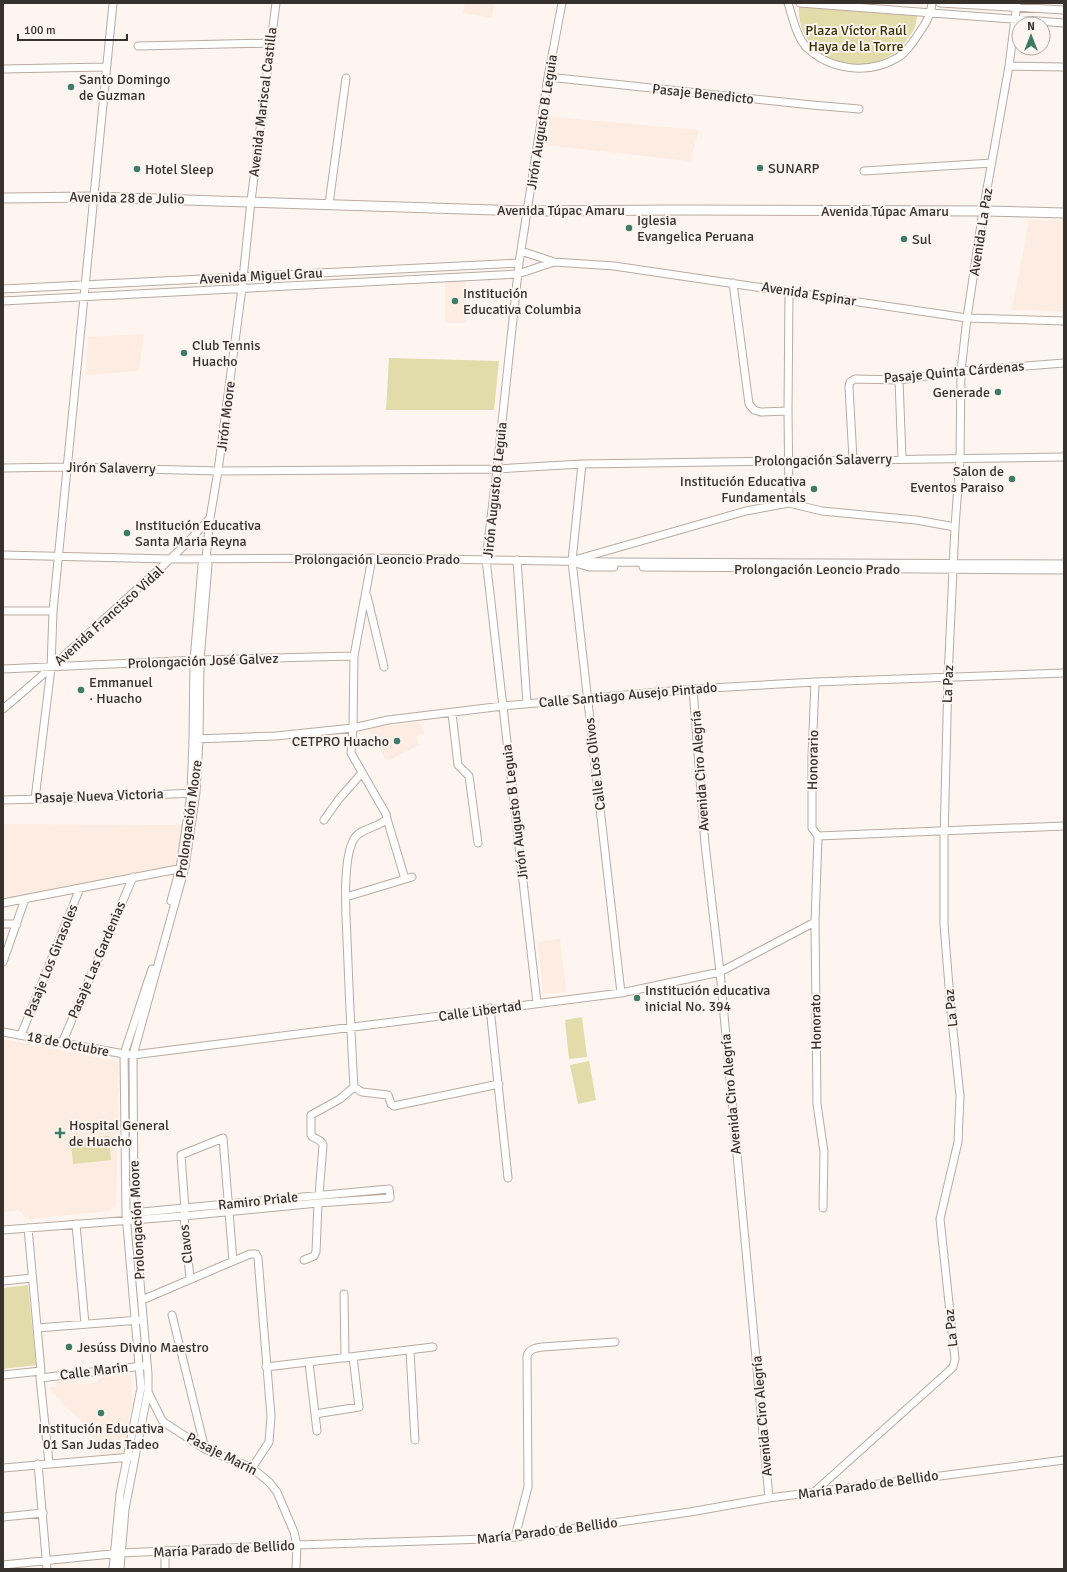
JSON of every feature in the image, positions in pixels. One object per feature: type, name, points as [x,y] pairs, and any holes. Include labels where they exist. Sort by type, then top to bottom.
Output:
[{"type":"main road","name":"Avenida 28 de Julio","points":[[3,198],[94,197],[251,201]]},
{"type":"main road","name":"Avenida Túpac Amaru","points":[[251,201],[527,211],[983,211],[1064,213]]},
{"type":"street","points":[[36,799],[51,668],[53,611],[113,3]]},
{"type":"street","name":"Avenida Mariscal Castilla","points":[[251,201],[276,3]]},
{"type":"street","name":"Jirón Augusto B Leguia","points":[[537,1003],[486,559],[498,469],[519,263],[548,77],[562,3]]},
{"type":"street","points":[[788,3],[795,28],[805,47],[822,60],[840,66],[859,69],[880,66],[898,58],[910,46],[931,14],[932,3]]},
{"type":"street","points":[[800,3],[1011,20]]},
{"type":"street","points":[[910,3],[910,12]]},
{"type":"street","points":[[940,3],[1017,5],[1064,10]]},
{"type":"street","name":"Avenida La Paz","points":[[1015,16],[1017,5]]},
{"type":"street","points":[[1051,22],[1064,23]]},
{"type":"street","points":[[138,46],[271,43]]},
{"type":"street","name":"Avenida La Paz","points":[[960,458],[961,371],[967,318],[1011,43]]},
{"type":"street","points":[[1008,66],[1064,67]]},
{"type":"street","points":[[3,69],[106,67]]},
{"type":"street","name":"Pasaje Benedicto","points":[[548,77],[859,109]]},
{"type":"street","points":[[329,204],[346,78]]},
{"type":"street","points":[[864,171],[992,163]]},
{"type":"street","name":"Jirón Moore","points":[[197,661],[208,565],[206,559],[210,518],[218,471],[242,288],[251,201]]},
{"type":"street","name":"Avenida Espinar","points":[[521,251],[554,262],[614,266],[967,318],[1064,321]]},
{"type":"street","name":"Avenida Espinar","points":[[518,274],[554,262]]},
{"type":"street","name":"Avenida Miguel Grau","points":[[3,289],[519,263]]},
{"type":"street","name":"Avenida Miguel Grau","points":[[3,301],[518,274]]},
{"type":"street","points":[[733,283],[750,404],[754,410],[761,412],[788,411]]},
{"type":"street","points":[[789,292],[789,503]]},
{"type":"street","name":"Pasaje Quinta Cárdenas","points":[[854,459],[849,388],[850,382],[854,379],[899,380],[961,371],[1064,363]]},
{"type":"street","points":[[899,380],[902,458]]},
{"type":"street","name":"Prolongación Salaverry","points":[[498,469],[582,464],[902,458],[1064,457]]},
{"type":"street","name":"La Paz","points":[[813,1493],[949,1371],[955,1359],[940,1219],[958,1142],[960,1096],[944,925],[944,830],[948,678],[955,527],[960,458]]},
{"type":"street","name":"Calle Los Olivos","points":[[582,464],[572,561],[621,993]]},
{"type":"street","name":"Jirón Salaverry","points":[[3,468],[68,467],[218,471],[498,469]]},
{"type":"street","name":"Prolongación Leoncio Prado","points":[[572,561],[746,511],[789,503],[822,511],[916,520],[955,527]]},
{"type":"street","name":"Avenida Francisco Vidal","points":[[3,709],[51,668],[193,538],[210,518]]},
{"type":"street","name":"Prolongación Leoncio Prado","points":[[3,555],[170,559],[486,559],[1064,570]]},
{"type":"street","points":[[346,897],[409,878],[386,814],[350,753],[353,728],[354,656],[372,558]]},
{"type":"street","points":[[517,560],[527,704]]},
{"type":"street","name":"Prolongación Leoncio Prado","points":[[954,567],[1064,564]]},
{"type":"street","points":[[366,592],[384,667]]},
{"type":"street","points":[[3,611],[53,611]]},
{"type":"street","name":"Prolongación José Galvez","points":[[3,669],[354,656]]},
{"type":"street","name":"Prolongación Moore","points":[[140,1320],[142,1300],[131,1217],[133,1055],[182,868],[193,793],[196,739],[197,661]]},
{"type":"street","name":"Calle Santiago Ausejo Pintado","points":[[196,739],[276,736],[353,728],[388,720],[503,706],[693,689],[815,682],[1064,673]]},
{"type":"street","name":"Honorario","points":[[815,682],[812,757],[812,828],[818,836]]},
{"type":"street","name":"Avenida Ciro Alegría","points":[[693,689],[705,844],[720,972],[769,1498]]},
{"type":"street","points":[[452,713],[458,765],[469,776],[478,843]]},
{"type":"street","points":[[324,820],[339,799],[362,774]]},
{"type":"street","name":"Pasaje Nueva Victoria","points":[[3,800],[193,793]]},
{"type":"street","points":[[354,1088],[350,1028],[346,897],[348,858],[353,839],[358,834],[384,823],[387,819]]},
{"type":"street","points":[[818,836],[1064,826]]},
{"type":"street","name":"Honorato","points":[[818,836],[815,922],[817,1104],[824,1152],[824,1208]]},
{"type":"street","points":[[3,903],[182,868]]},
{"type":"street","name":"Prolongación Moore","points":[[120,1569],[118,1554],[120,1494],[131,1457],[145,1390],[131,1217],[124,1054],[182,868]]},
{"type":"street","name":"Pasaje Las Gardenias","points":[[62,1043],[132,877]]},
{"type":"street","name":"Pasaje Los Girasoles","points":[[21,1035],[80,888]]},
{"type":"street","points":[[3,962],[25,899]]},
{"type":"street","name":"Calle Libertad","points":[[133,1055],[350,1028],[490,1008],[621,993],[720,972],[815,922]]},
{"type":"street","points":[[3,924],[17,924]]},
{"type":"street","points":[[490,1008],[508,1178]]},
{"type":"street","name":"18 de Octubre","points":[[3,1032],[133,1055]]},
{"type":"street","points":[[354,1088],[362,1092],[388,1095],[390,1104],[394,1106],[499,1084]]},
{"type":"street","points":[[319,1195],[323,1144],[320,1140],[310,1135],[311,1115],[340,1099],[354,1088]]},
{"type":"street","name":"Clavos","points":[[190,1279],[180,1155],[224,1138],[229,1208]]},
{"type":"street","name":"Ramiro Priale","points":[[3,1230],[184,1213],[319,1195],[389,1189],[390,1198],[229,1208]]},
{"type":"street","points":[[304,1260],[314,1256],[316,1252],[318,1202]]},
{"type":"street","points":[[229,1208],[233,1261]]},
{"type":"street","points":[[76,1224],[86,1324]]},
{"type":"street","points":[[28,1228],[49,1463]]},
{"type":"street","points":[[142,1300],[250,1254],[256,1254],[258,1258],[271,1416],[271,1434],[270,1442],[252,1468]]},
{"type":"street","points":[[3,1281],[32,1278]]},
{"type":"street","points":[[315,1414],[359,1407],[349,1358],[344,1294]]},
{"type":"street","points":[[172,1315],[205,1449]]},
{"type":"street","points":[[37,1328],[140,1320]]},
{"type":"street","points":[[515,1537],[528,1487],[526,1410],[528,1352],[531,1349],[542,1347],[615,1342]]},
{"type":"street","points":[[266,1367],[433,1348]]},
{"type":"street","points":[[410,1351],[415,1440]]},
{"type":"street","points":[[309,1363],[317,1431]]},
{"type":"street","name":"Calle Marin","points":[[3,1375],[41,1374],[143,1366]]},
{"type":"street","name":"Pasaje Marín","points":[[145,1390],[162,1420],[205,1449],[252,1468],[270,1482],[277,1492],[294,1532],[297,1545],[296,1569]]},
{"type":"street","points":[[3,1468],[131,1457]]},
{"type":"street","name":"María Parado de Bellido","points":[[3,1567],[47,1561],[165,1551],[515,1537],[690,1512],[769,1498],[1064,1460]]},
{"type":"street","points":[[38,1464],[47,1569]]},
{"type":"street","points":[[3,1516],[43,1513]]},
{"type":"street","points":[[164,1569],[165,1551]]},
{"type":"street","name":"Prolongación Moore","points":[[113,1569],[118,1554]]},
{"type":"shaded area","points":[[465,3],[494,3],[492,18],[463,13]]},
{"type":"shaded area","points":[[552,117],[699,130],[690,161],[547,145]]},
{"type":"shaded area","points":[[1029,220],[1064,220],[1064,311],[1012,310]]},
{"type":"shaded area","name":"Institución Educativa Columbia","points":[[445,279],[466,279],[466,323],[445,323]]},
{"type":"shaded area","points":[[144,334],[139,371],[86,375],[88,337]]},
{"type":"shaded area","name":"CETPRO Huacho","points":[[419,722],[425,733],[416,737],[419,745],[387,761],[368,728]]},
{"type":"shaded area","points":[[3,824],[184,825],[174,867],[3,900]]},
{"type":"shaded area","points":[[560,939],[566,992],[543,994],[538,942]]},
{"type":"shaded area","name":"Hospital General de Huacho","points":[[3,1039],[119,1062],[116,1204],[109,1211],[29,1219],[19,1210],[3,1212]]},
{"type":"shaded area","name":"Institución Educativa 01 San Judas Tadeo","points":[[131,1375],[132,1401],[122,1454],[102,1456],[98,1444],[87,1427],[61,1402],[49,1387],[56,1387],[55,1381],[74,1380],[79,1384],[96,1383],[102,1377]]},
{"type":"green space","name":"Plaza Víctor Raúl Haya de la Torre","points":[[799,7],[917,16],[912,33],[895,53],[878,61],[859,64],[841,62],[824,55],[810,43],[801,27]]},
{"type":"green space","points":[[389,358],[499,361],[494,410],[386,410]]},
{"type":"green space","points":[[582,1017],[587,1057],[569,1059],[565,1020]]},
{"type":"green space","points":[[589,1061],[596,1100],[578,1104],[570,1065]]},
{"type":"green space","points":[[109,1136],[111,1160],[73,1164],[71,1140]]},
{"type":"green space","points":[[28,1285],[36,1365],[3,1369],[3,1288]]},
{"type":"place","name":"Santo Domingo de Guzman","points":[[71,87]]},
{"type":"place","name":"SUNARP","points":[[760,168]]},
{"type":"place","name":"Hotel Sleep","points":[[137,169]]},
{"type":"place","name":"Iglesia Evangelica Peruana","points":[[629,228]]},
{"type":"place","name":"Sul","points":[[904,239]]},
{"type":"place","name":"Institución Educativa Columbia","points":[[455,301]]},
{"type":"place","name":"Club Tennis Huacho","points":[[184,353]]},
{"type":"place","name":"Generade","points":[[998,392]]},
{"type":"place","name":"Salon de Eventos Paraiso","points":[[1012,479]]},
{"type":"place","name":"Institución Educativa Fundamentals","points":[[814,489]]},
{"type":"place","name":"Institución Educativa Santa Maria Reyna","points":[[127,533]]},
{"type":"place","name":"Emmanuel · Huacho","points":[[81,690]]},
{"type":"place","name":"CETPRO Huacho","points":[[397,741]]},
{"type":"place","name":"Institución educativa inicial No. 394","points":[[637,998]]},
{"type":"place","name":"Hospital General de Huacho","points":[[60,1133]]},
{"type":"place","name":"Jesúss Divino Maestro","points":[[69,1347]]},
{"type":"place","name":"Institución Educativa 01 San Judas Tadeo","points":[[101,1413]]}]
